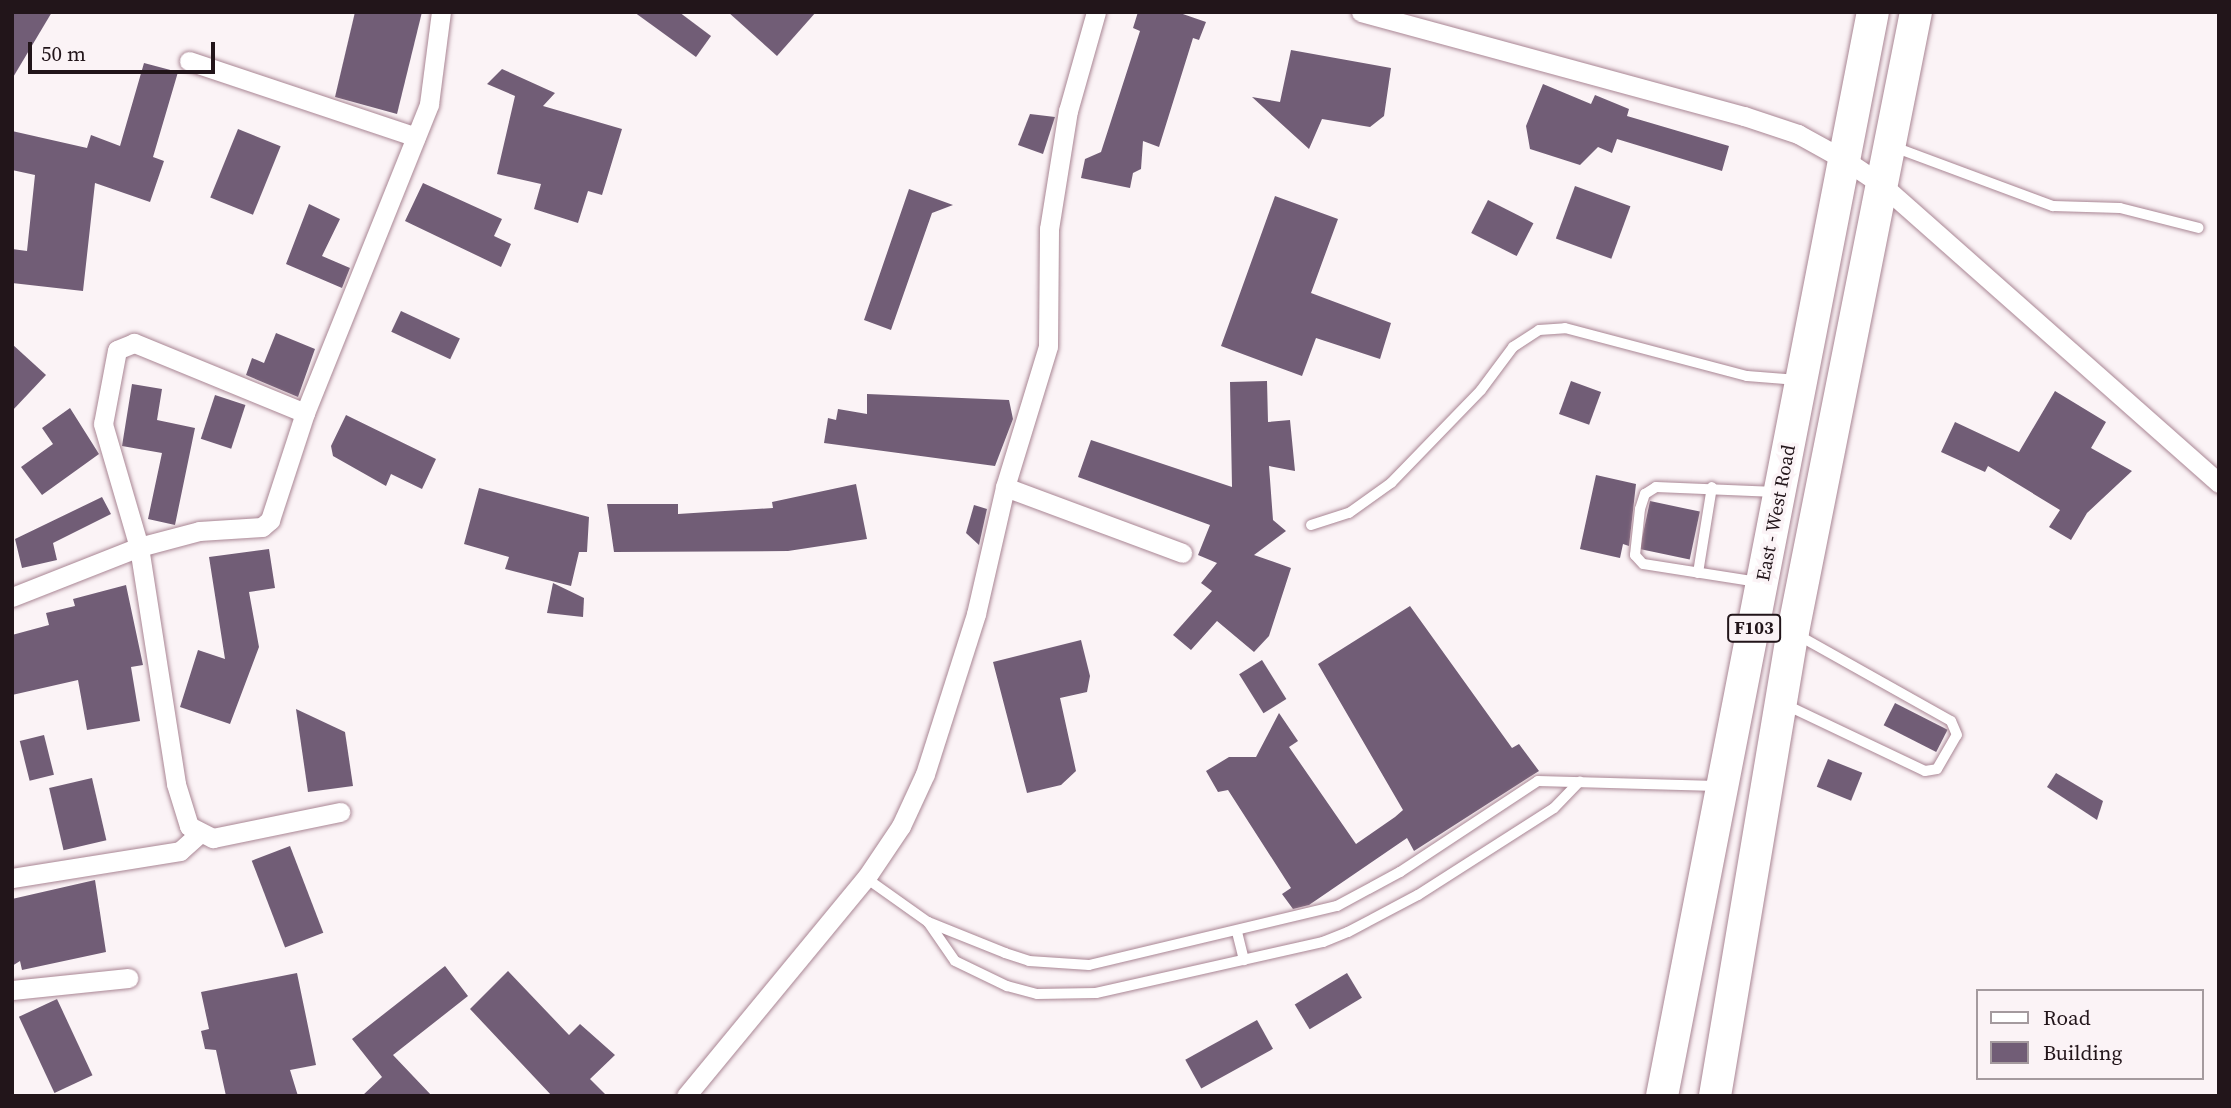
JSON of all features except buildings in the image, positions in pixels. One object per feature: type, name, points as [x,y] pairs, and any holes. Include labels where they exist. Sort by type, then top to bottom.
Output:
[{"type":"main road","name":"East - West Road","points":[[1662,1096],[1873,12]]},
{"type":"main road","name":"East - West Road","points":[[1715,1096],[1793,632],[1916,12]]},
{"type":"street","points":[[12,597],[139,547],[199,531],[261,527],[270,520],[305,414],[436,80],[441,12]]},
{"type":"street","points":[[686,1096],[866,878],[901,826],[925,774],[976,614],[1004,487],[1048,346],[1049,229],[1068,111],[1096,12]]},
{"type":"street","points":[[1361,12],[1744,116],[1798,134],[1845,160],[1882,185],[2219,483]]},
{"type":"street","points":[[189,61],[416,136]]},
{"type":"street","points":[[305,414],[134,343],[117,350],[103,424],[139,547],[182,810],[198,835],[213,838],[340,812]]},
{"type":"street","points":[[1004,487],[1182,553]]},
{"type":"street","points":[[12,878],[180,851],[198,835]]},
{"type":"street","points":[[12,990],[128,978]]},
{"type":"lane","points":[[1890,146],[2053,206],[2120,208],[2199,228]]},
{"type":"lane","points":[[1311,525],[1349,513],[1391,483],[1481,390],[1513,348],[1539,330],[1565,328],[1747,376],[1802,381]]},
{"type":"lane","points":[[1763,583],[1637,561],[1639,517],[1649,489],[1712,487],[1780,493]]},
{"type":"lane","points":[[1698,573],[1712,487]]},
{"type":"lane","points":[[1781,703],[1925,771],[1937,769],[1957,735],[1951,721],[1793,632]]},
{"type":"lane","points":[[866,878],[928,922],[1029,961],[1089,965],[1237,932],[1336,906],[1400,872],[1538,781],[1723,786]]},
{"type":"lane","points":[[928,922],[954,961],[1037,994],[1096,993],[1322,942],[1418,895],[1554,808],[1580,781]]},
{"type":"lane","points":[[1237,932],[1244,960]]}]
